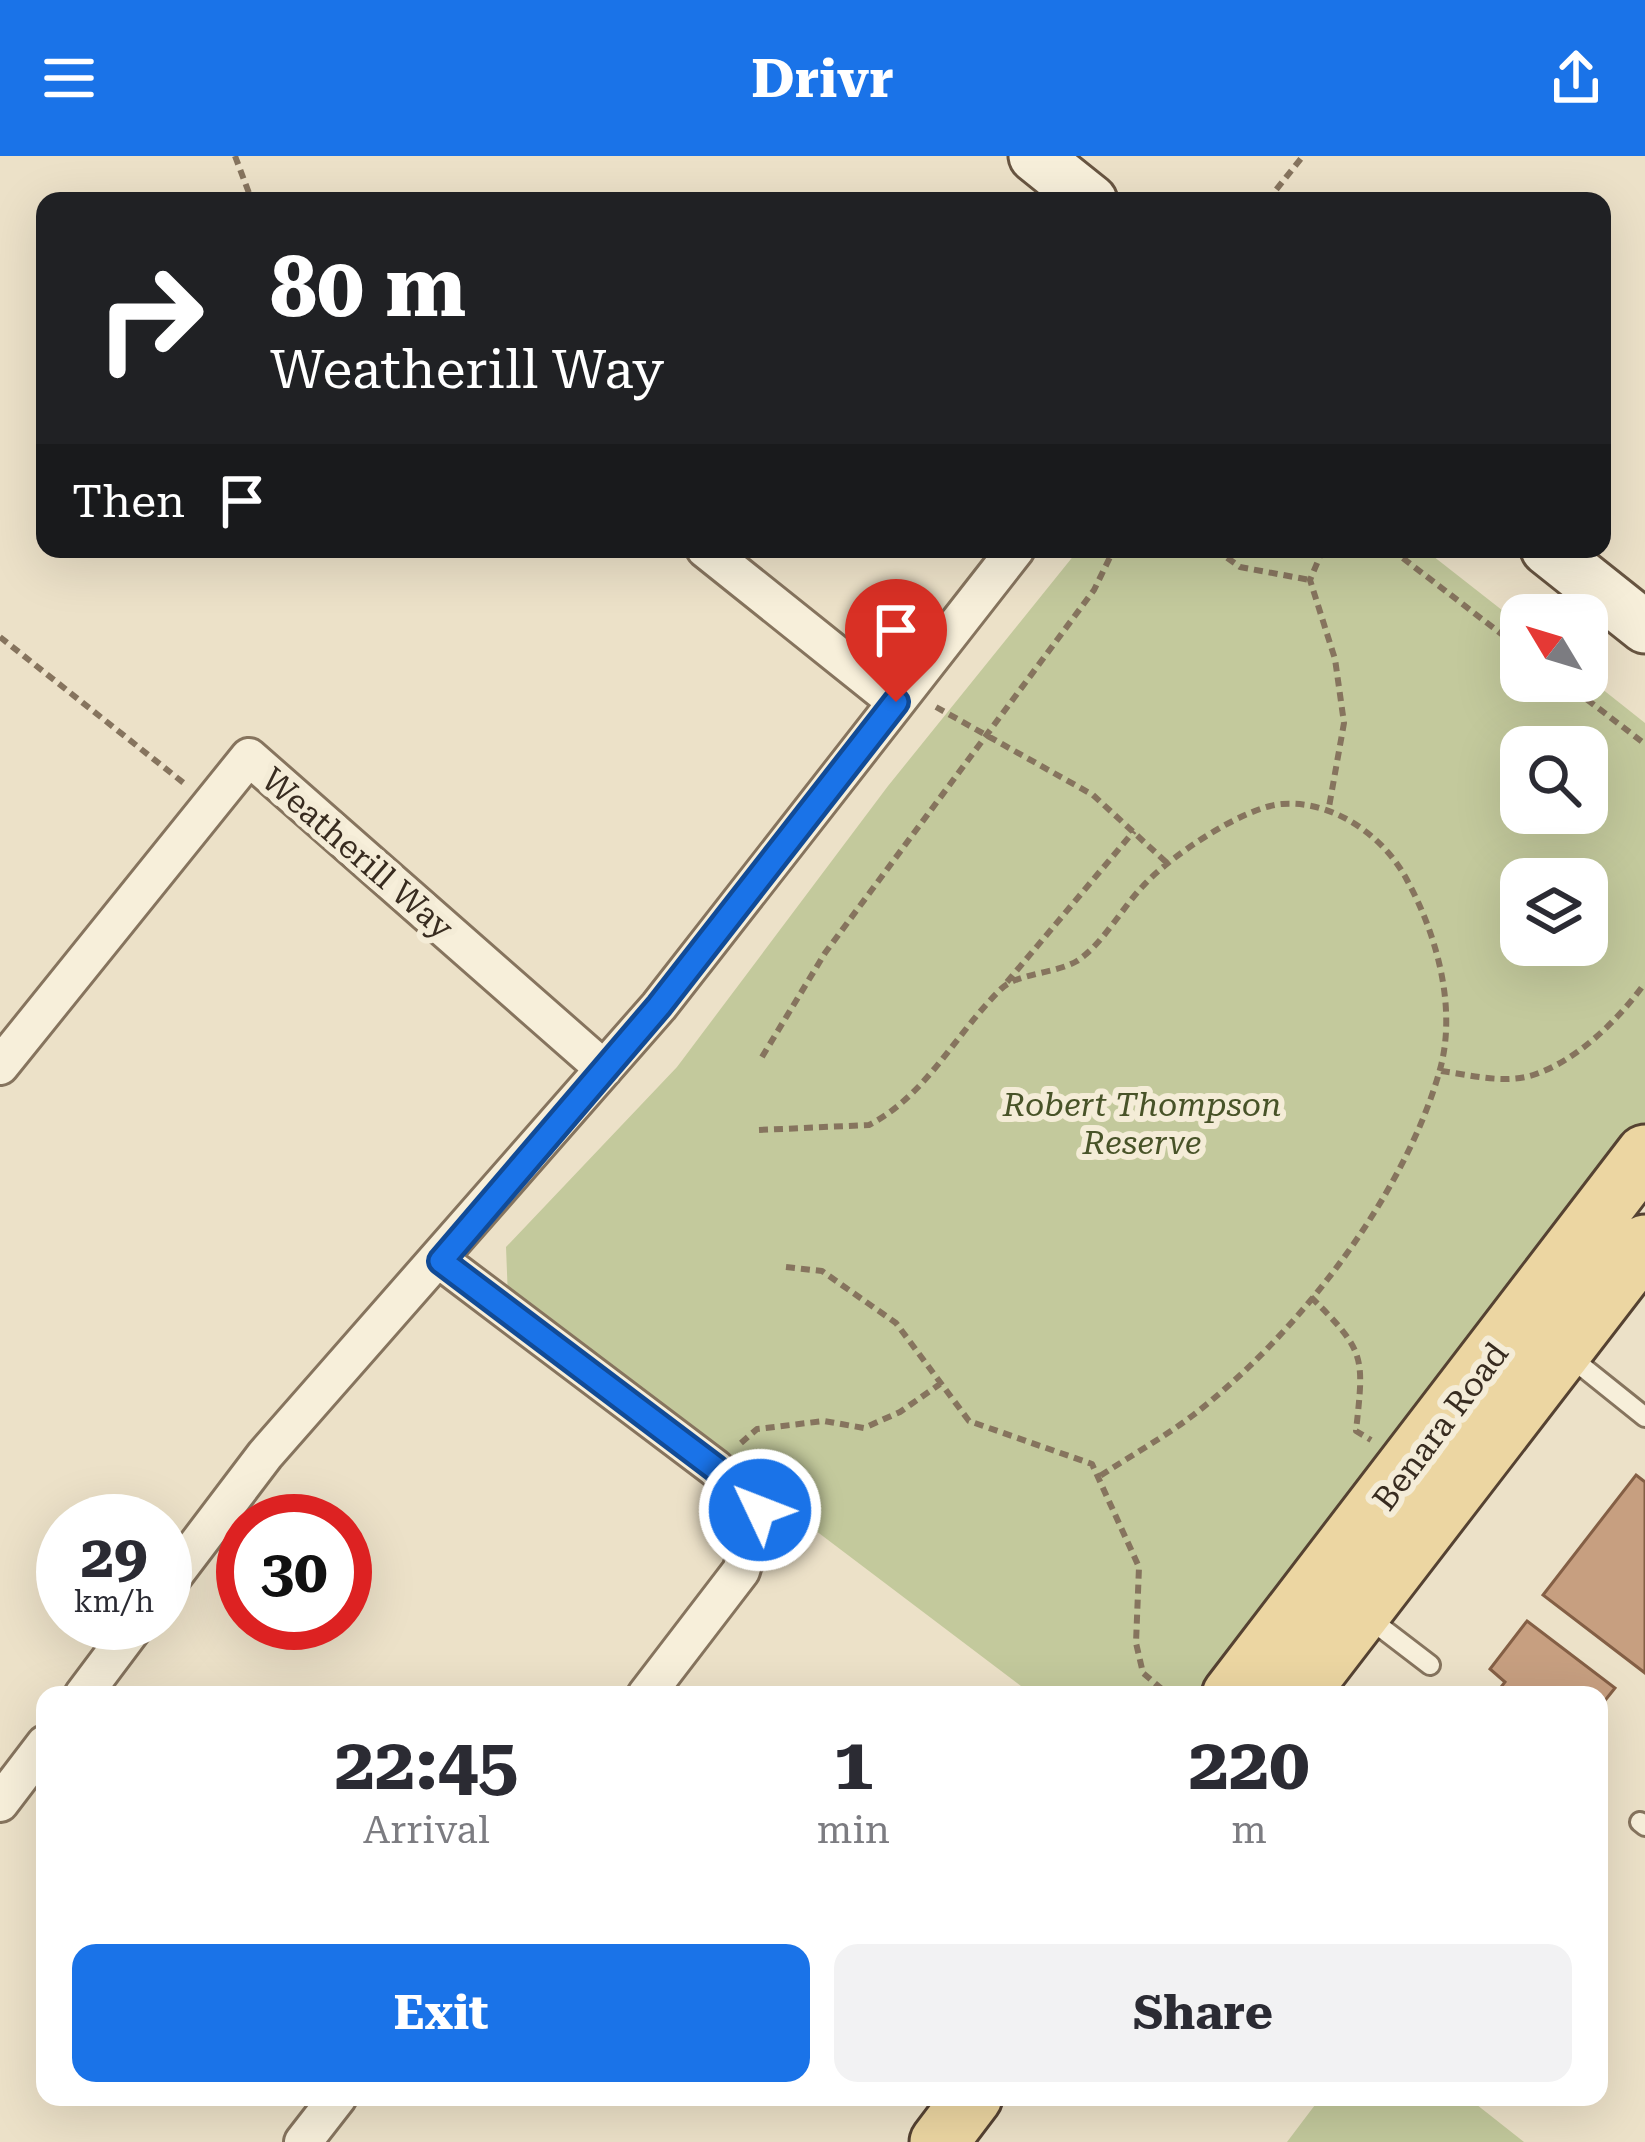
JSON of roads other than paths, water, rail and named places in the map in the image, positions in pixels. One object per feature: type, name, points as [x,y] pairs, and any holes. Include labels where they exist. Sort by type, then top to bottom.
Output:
[{"type":"main road","points":[[1035,156],[1080,192]]},
{"type":"main road","points":[[1558,558],[1645,627]]},
{"type":"main road","name":"Benara Road","points":[[1238,1686],[1645,1154]]},
{"type":"main road","name":"Benara Road","points":[[1305,1686],[1645,1244]]},
{"type":"main road","points":[[893,2142],[920,2106]]},
{"type":"main road","points":[[939,2142],[967,2106]]},
{"type":"street","points":[[716,558],[896,702]]},
{"type":"street","points":[[192,1551],[265,1455],[441,1261],[604,1069],[1009,558]]},
{"type":"street","name":"Weatherill Way","points":[[0,1066],[249,757],[604,1069]]},
{"type":"street","points":[[441,1261],[719,1472],[760,1510],[741,1570],[653,1686]]},
{"type":"street","points":[[89,1686],[116,1650]]},
{"type":"street","points":[[0,1803],[36,1756]]},
{"type":"street","points":[[303,2142],[331,2106]]},
{"type":"lane","points":[[1564,1351],[1645,1417]]},
{"type":"lane","points":[[1362,1613],[1430,1665]]},
{"type":"park label","name":"Robert Thompson Reserve","points":[[1142,1123]]}]
